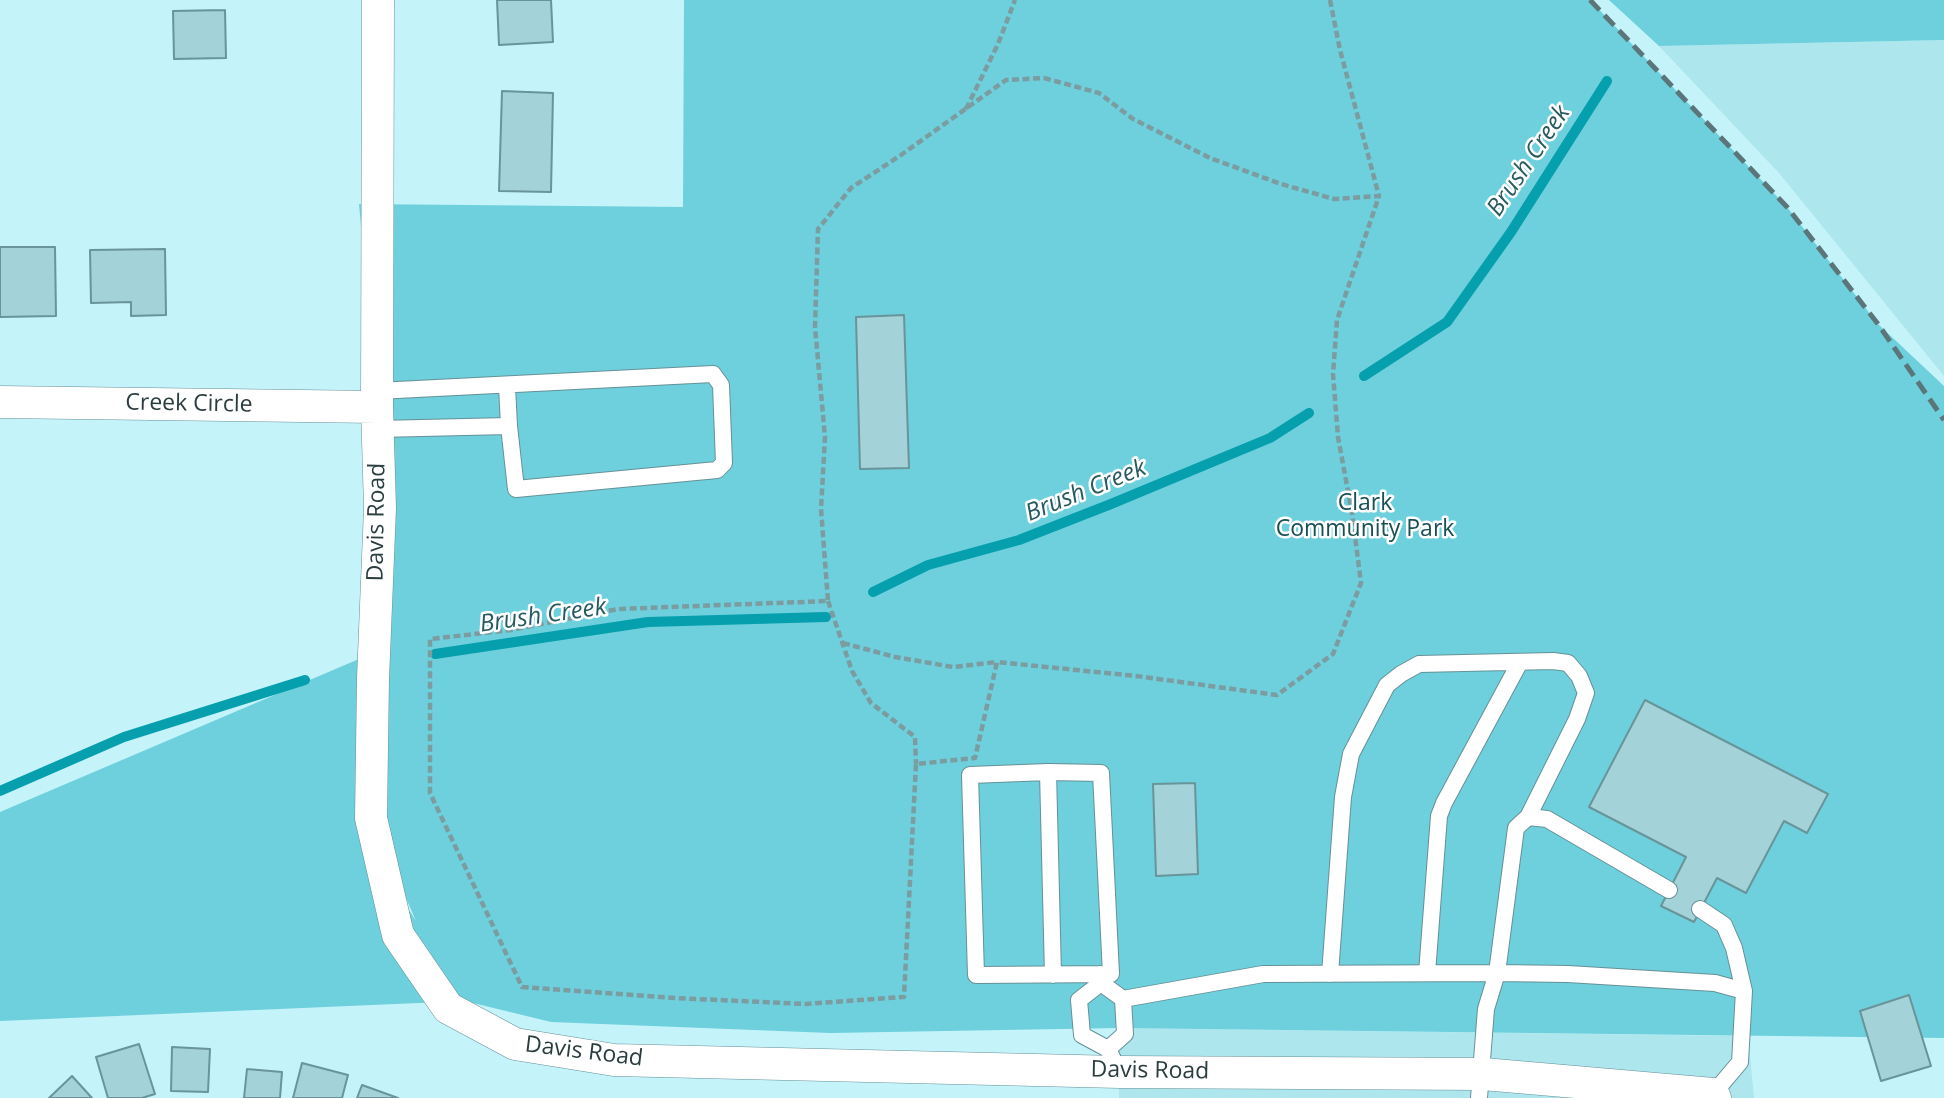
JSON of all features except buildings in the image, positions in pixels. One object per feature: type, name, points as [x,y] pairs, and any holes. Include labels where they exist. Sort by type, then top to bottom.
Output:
[{"type":"street","name":"Davis Road","points":[[378,0],[380,508],[371,818],[398,935],[448,1008],[515,1044],[614,1060],[1116,1073],[1714,1096]]},
{"type":"street","name":"Creek Circle","points":[[0,402],[378,409]]},
{"type":"lane","points":[[378,409],[507,386],[713,374],[721,385],[724,463],[716,470],[516,489],[507,386]]},
{"type":"lane","points":[[378,409],[509,425]]},
{"type":"lane","points":[[1427,973],[1439,816],[1521,662]]},
{"type":"lane","points":[[1330,974],[1346,774],[1350,754],[1387,685],[1419,664],[1568,663],[1579,676],[1586,694],[1577,719],[1528,817],[1516,828],[1497,973],[1486,1009],[1481,1086]]},
{"type":"lane","points":[[1048,772],[1053,975]]},
{"type":"lane","points":[[1104,977],[975,975],[970,775],[1101,773],[1104,977],[1123,999],[1125,1034],[1116,1073]]},
{"type":"lane","points":[[1528,817],[1547,819],[1669,890]]},
{"type":"lane","points":[[1700,909],[1724,925],[1734,948],[1744,991],[1740,1062],[1714,1096]]},
{"type":"lane","points":[[1123,999],[1263,974],[1568,974],[1715,983],[1744,991]]},
{"type":"lane","points":[[1104,977],[1079,1000],[1082,1035],[1116,1073]]},
{"type":"path","points":[[966,110],[998,44],[1015,0]]},
{"type":"path","points":[[843,643],[895,657],[953,667],[997,662],[1136,676],[1277,695],[1334,654],[1361,583],[1338,437],[1334,387],[1337,320],[1379,196],[1340,50],[1330,0]]},
{"type":"path","points":[[828,601],[618,609],[511,630],[430,639],[430,793],[522,987],[806,1004],[904,997],[916,764],[915,737],[871,703],[852,671],[828,601],[821,509],[825,437],[815,327],[818,229],[851,188],[1006,80],[1044,78],[1099,93],[1133,119],[1210,158],[1281,184],[1334,199],[1379,196]]},
{"type":"path","points":[[916,764],[975,758],[997,662]]},
{"type":"shaded area","points":[[1944,40],[1944,376],[1779,173],[1659,46]]},
{"type":"shaded area","points":[[1119,1028],[1748,1036],[1754,1098],[1119,1098]]},
{"type":"green space","name":"Clark Community Park","points":[[684,0],[1590,0],[1787,207],[1878,324],[1944,386],[1944,1038],[1119,1028],[830,1033],[551,1022],[465,1001],[0,1021],[0,812],[359,659],[359,831],[416,921],[371,818],[377,407],[359,204],[683,207]]},
{"type":"green space","points":[[1609,0],[1944,0],[1944,40],[1659,46]]},
{"type":"waterway","name":"Brush Creek","points":[[1364,376],[1447,322],[1511,232],[1607,81]]},
{"type":"waterway","name":"Brush Creek","points":[[873,592],[928,565],[1019,540],[1111,504],[1270,438],[1309,413]]},
{"type":"waterway","name":"Brush Creek","points":[[435,654],[648,622],[826,617]]},
{"type":"waterway","name":"Brush Creek","points":[[0,791],[124,737],[305,680]]},
{"type":"railway","points":[[1590,0],[1787,207],[1878,324],[1944,420]]}]
